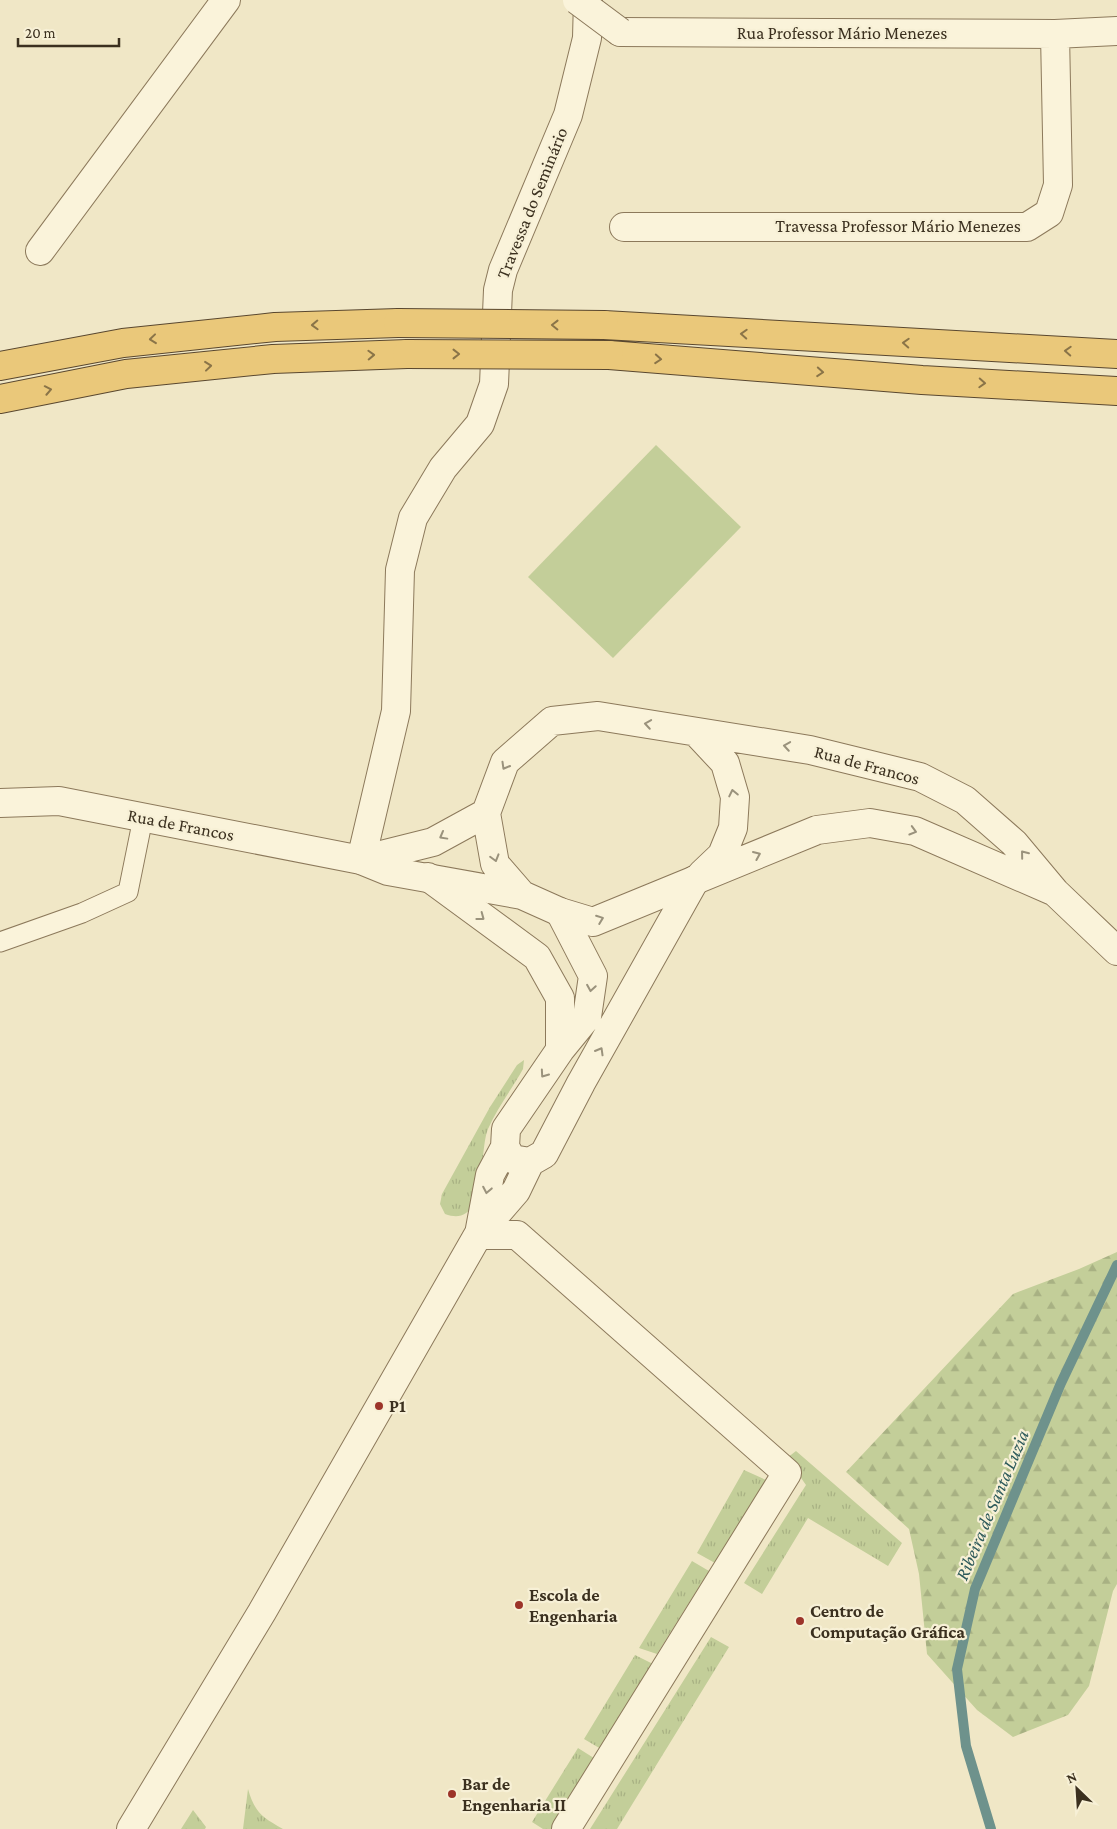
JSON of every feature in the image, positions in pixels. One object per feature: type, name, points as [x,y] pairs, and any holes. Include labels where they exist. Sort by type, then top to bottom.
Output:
[{"type":"highway","points":[[0,366],[123,343],[275,327],[398,323],[604,325],[1117,354]]},
{"type":"highway","points":[[0,399],[126,374],[273,359],[407,354],[609,355],[922,380],[1117,391]]},
{"type":"street","points":[[40,251],[226,0]]},
{"type":"street","name":"Rua Professor Mário Menezes","points":[[577,0],[620,32],[1055,34],[1117,32]]},
{"type":"street","name":"Travessa do Seminário","points":[[361,860],[396,711],[400,570],[413,518],[443,468],[480,424],[494,384],[498,290],[503,270],[568,115],[587,38],[588,0]]},
{"type":"street","name":"Travessa Professor Mário Menezes","points":[[624,227],[1027,227],[1048,213],[1058,185],[1055,34]]},
{"type":"street","name":"Rua de Francos","points":[[522,896],[495,864],[486,813],[505,762],[552,721],[598,716],[810,750],[920,777],[965,800],[1014,843],[1055,892],[1117,951]]},
{"type":"street","name":"Rua de Francos","points":[[695,880],[722,855],[733,828],[735,797],[725,763],[696,732]]},
{"type":"street","name":"Rua de Francos","points":[[0,803],[59,801],[361,860],[388,871],[522,896],[560,912],[593,922],[817,830],[870,823],[914,831],[1055,892]]},
{"type":"street","name":"Rua de Francos","points":[[361,860],[433,842],[486,813]]},
{"type":"street","points":[[428,877],[537,957],[560,998],[560,1050]]},
{"type":"street","points":[[131,1829],[262,1612],[478,1235],[516,1191],[530,1162],[544,1154],[581,1083],[695,880]]},
{"type":"street","points":[[478,1235],[490,1175],[505,1147],[506,1129],[560,1050],[587,1017],[593,976],[560,912]]},
{"type":"street","points":[[505,1147],[512,1159],[530,1162]]},
{"type":"street","points":[[478,1235],[517,1235],[787,1473],[566,1829]]},
{"type":"lane","points":[[0,942],[82,913],[128,892],[143,818]]},
{"type":"green space","points":[[656,445],[741,527],[613,658],[528,577]]},
{"type":"green space","points":[[524,1060],[523,1069],[488,1129],[475,1200],[469,1211],[459,1216],[445,1214],[440,1204],[442,1194],[490,1107],[517,1065]]},
{"type":"green space","points":[[1117,1252],[1117,1584],[1113,1591],[1089,1686],[1068,1715],[1013,1737],[977,1710],[927,1654],[919,1574],[909,1529],[846,1472],[1013,1294],[1079,1269]]},
{"type":"green space","points":[[796,1451],[902,1543],[888,1566],[808,1518],[762,1594],[744,1583],[806,1485],[787,1458]]},
{"type":"green space","points":[[744,1470],[766,1480],[715,1563],[697,1553]]},
{"type":"green space","points":[[692,1561],[709,1571],[657,1654],[639,1648]]},
{"type":"green space","points":[[711,1637],[729,1647],[617,1829],[590,1829]]},
{"type":"green space","points":[[635,1655],[653,1664],[601,1749],[584,1739]]},
{"type":"green space","points":[[578,1748],[597,1760],[554,1829],[543,1829],[532,1822]]},
{"type":"green space","points":[[248,1789],[253,1804],[260,1814],[283,1829],[243,1829]]},
{"type":"green space","points":[[193,1810],[206,1827],[205,1829],[181,1829]]},
{"type":"waterway","name":"Ribeira de Santa Luzia","points":[[991,1829],[966,1746],[957,1669],[975,1589],[1061,1383],[1117,1265]]},
{"type":"place","name":"P1","points":[[379,1406]]},
{"type":"place","name":"Escola de Engenharia","points":[[519,1605]]},
{"type":"place","name":"Centro de Computação Gráfica","points":[[800,1621]]},
{"type":"place","name":"Bar de Engenharia II","points":[[452,1794]]}]
